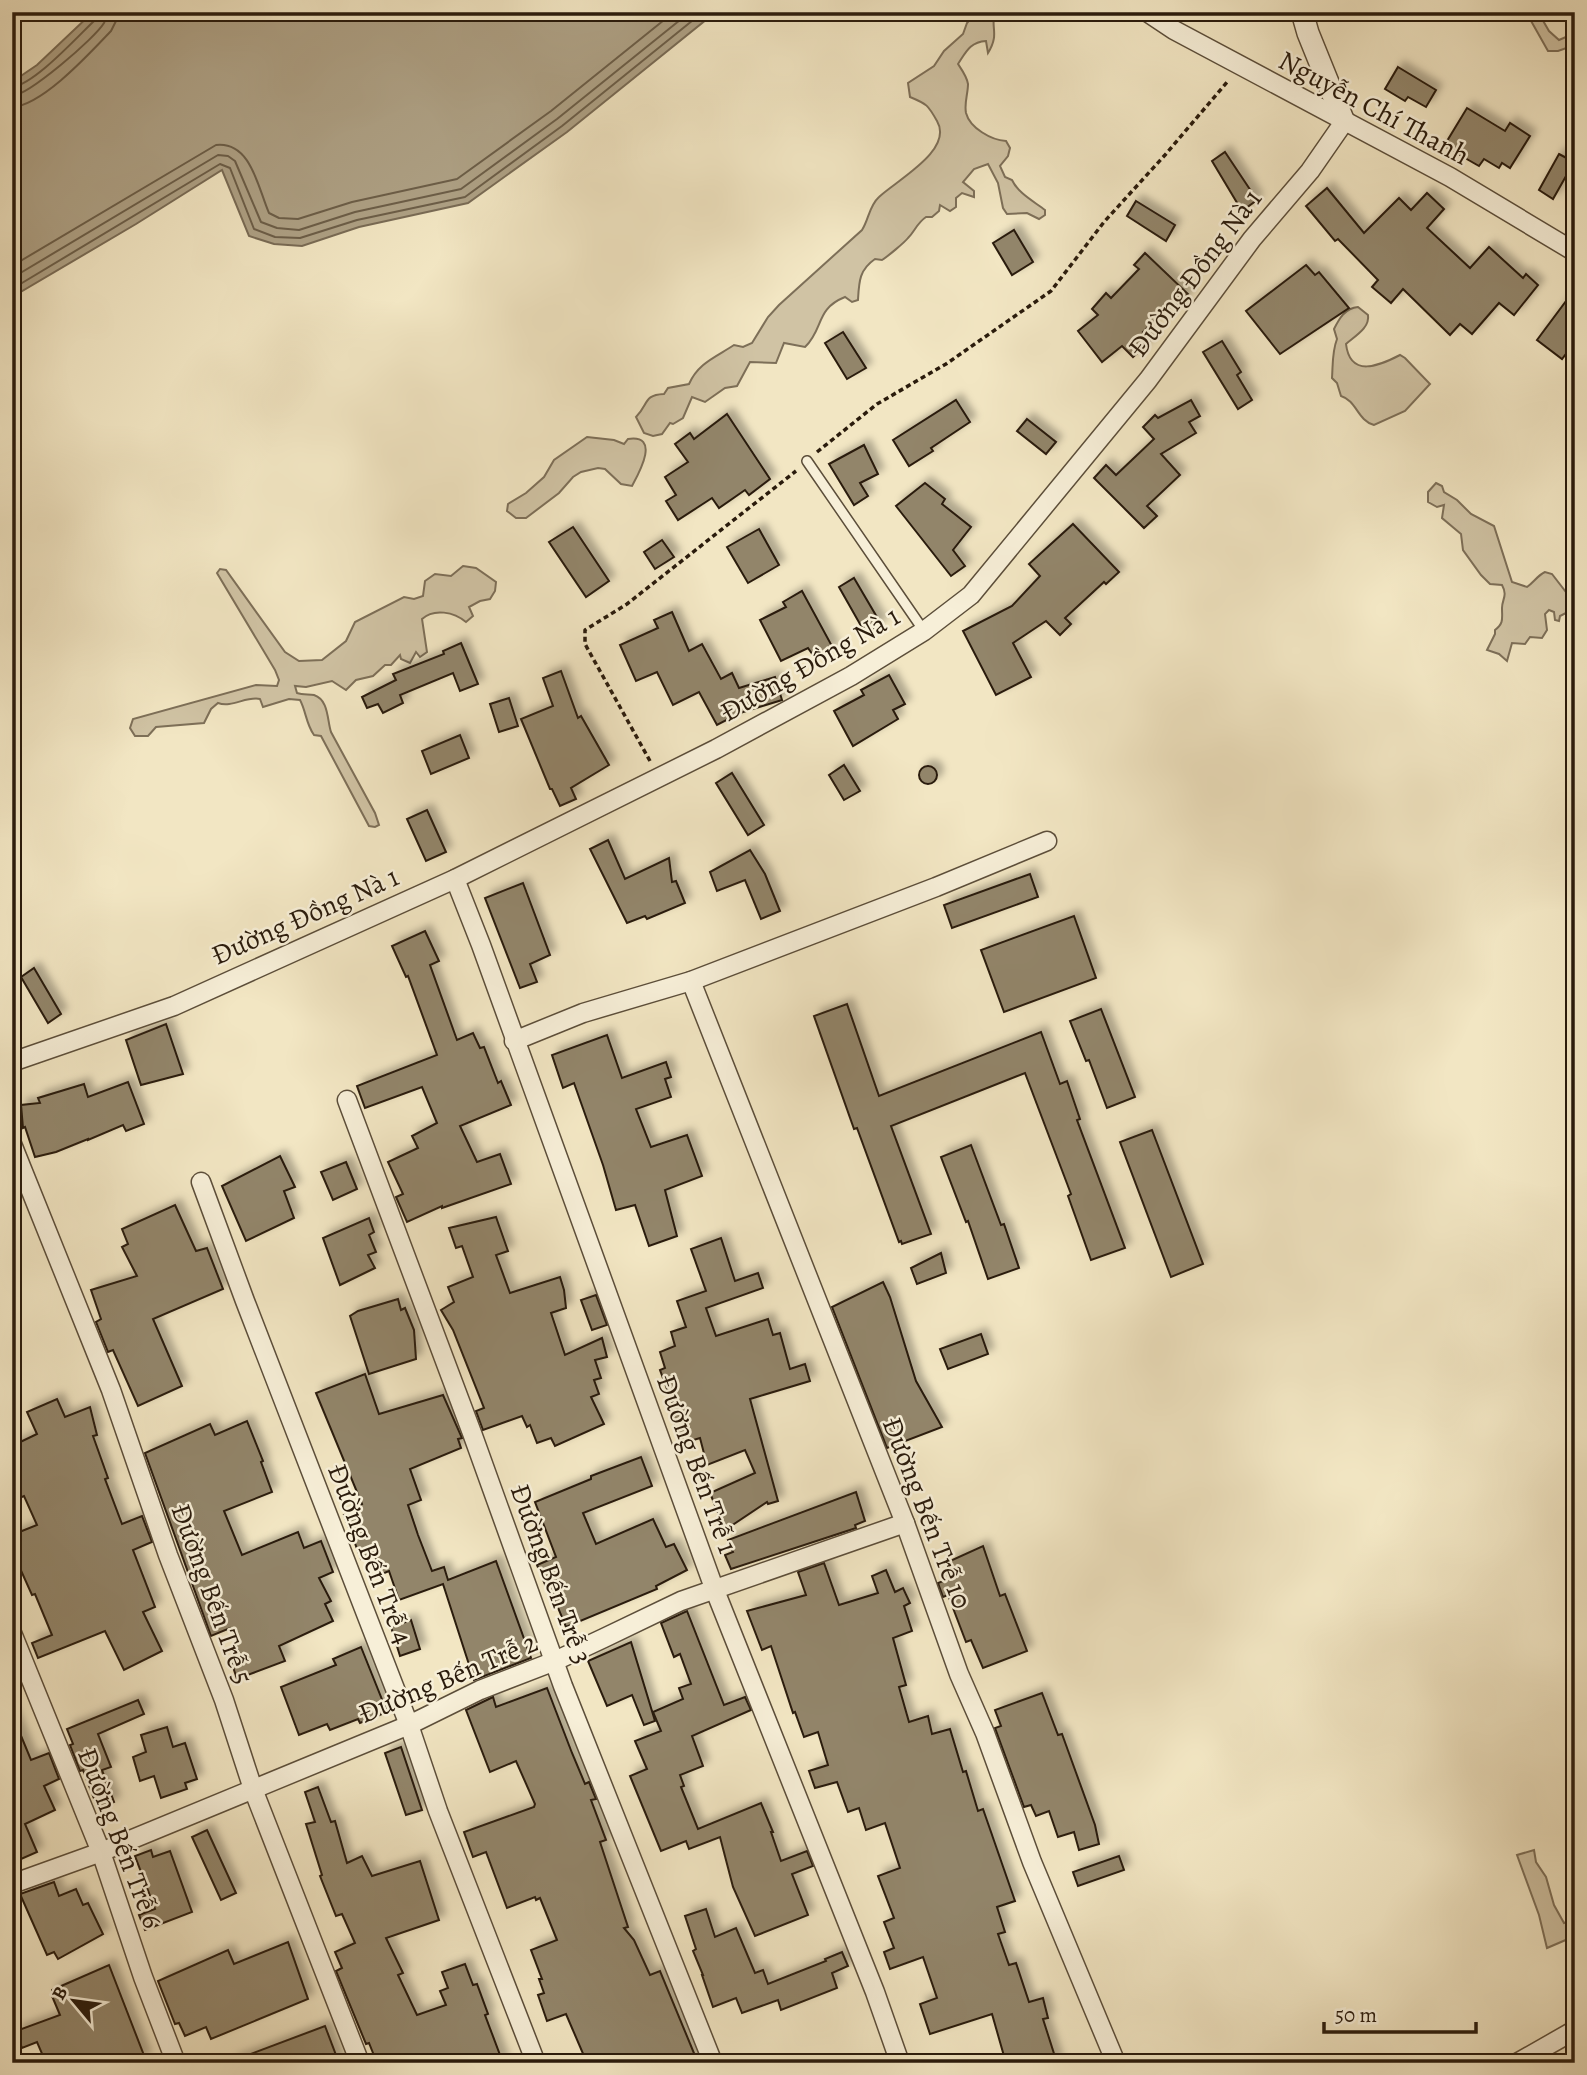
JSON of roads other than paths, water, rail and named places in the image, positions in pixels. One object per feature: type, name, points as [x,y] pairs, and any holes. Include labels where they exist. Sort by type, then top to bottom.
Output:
[{"type":"street","name":"Nguyễn Chí Thanh","points":[[1147,12],[1240,66],[1450,177],[1575,251]]},
{"type":"street","points":[[1302,12],[1344,122]]},
{"type":"street","name":"Đường Đồng Nà 1","points":[[12,1062],[174,1006],[455,879],[659,778],[851,676],[924,631],[971,595],[1000,561],[1148,380],[1252,239],[1310,171],[1344,122]]},
{"type":"street","points":[[514,1041],[583,1013],[691,981],[936,887],[1046,841]]},
{"type":"street","name":"Đường Bến Trễ 1","points":[[455,879],[714,1588],[900,2063]]},
{"type":"street","name":"Đường Bến Trễ 10","points":[[691,981],[905,1523],[959,1674],[985,1733],[1032,1861],[1116,2063]]},
{"type":"street","name":"Đường Bến Trễ 3","points":[[347,1100],[563,1686],[713,2063]]},
{"type":"street","name":"Đường Bến Trễ 5","points":[[12,1144],[111,1390],[224,1700],[253,1789],[360,2063]]},
{"type":"street","name":"Đường Bến Trễ 4","points":[[201,1182],[536,2063]]},
{"type":"street","name":"Đường Bến Trễ 2","points":[[12,1884],[101,1852],[409,1725],[480,1690],[555,1661],[681,1601],[905,1523]]},
{"type":"street","name":"Đường Bến Trễ 6","points":[[12,1633],[101,1852],[143,1977],[176,2063]]},
{"type":"street","points":[[1517,2063],[1575,2030]]},
{"type":"lane","points":[[807,461],[924,631]]},
{"type":"water","points":[[93,12],[711,12],[707,19],[567,132],[468,203],[359,227],[302,246],[274,244],[249,236],[222,170],[12,297],[12,82],[37,65]]}]
